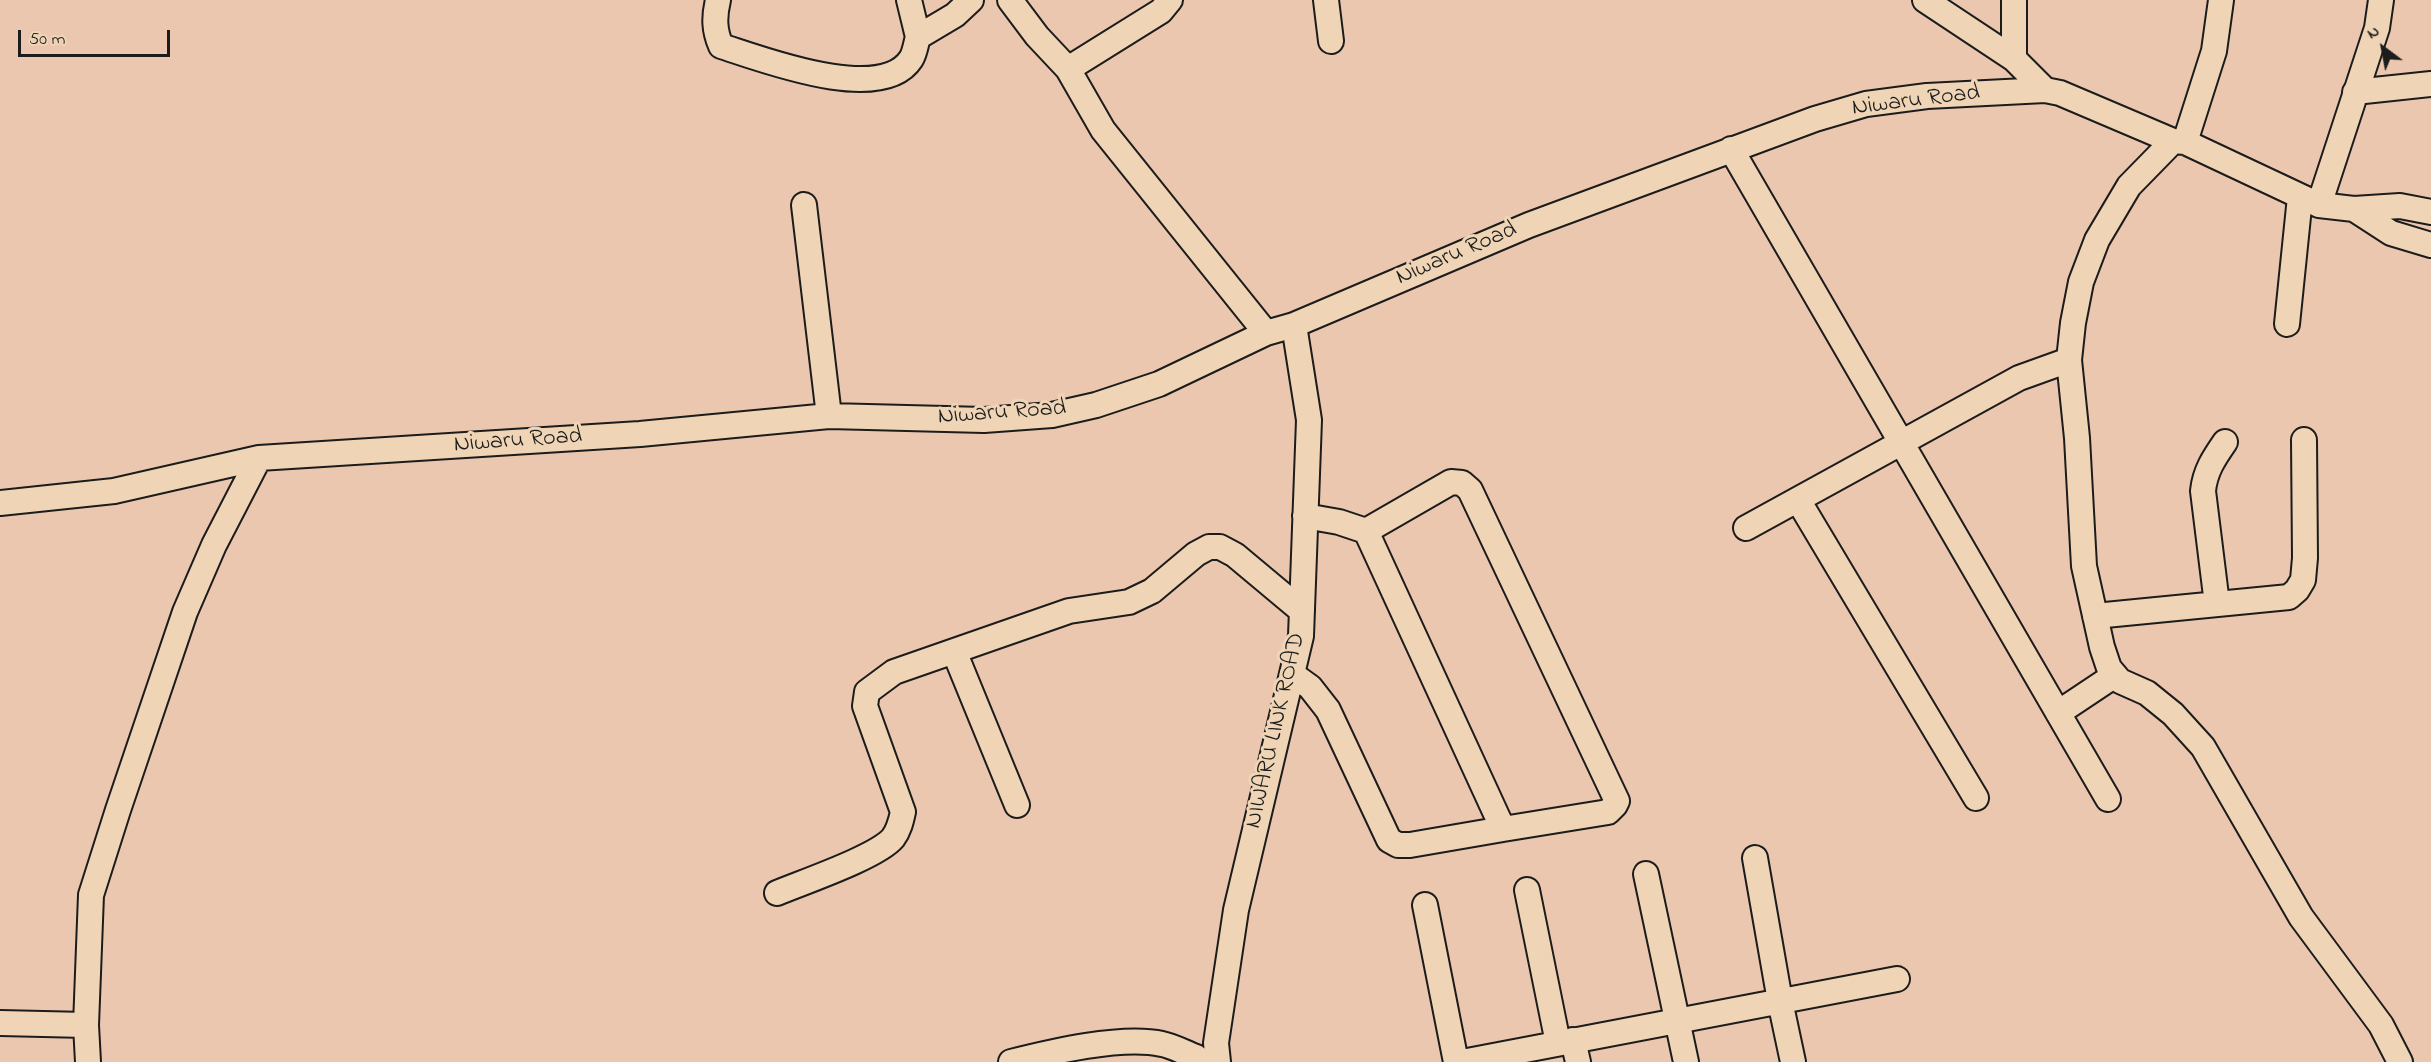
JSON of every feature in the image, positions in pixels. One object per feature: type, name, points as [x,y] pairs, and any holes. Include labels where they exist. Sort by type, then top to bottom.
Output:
[{"type":"street","points":[[718,0],[714,18],[716,34],[721,46],[826,77],[878,79],[896,71],[911,59],[918,37],[909,0]]},
{"type":"street","points":[[918,37],[955,15],[971,0]]},
{"type":"street","points":[[1010,0],[1037,36],[1068,69],[1103,130],[1266,333]]},
{"type":"street","points":[[1068,69],[1161,11],[1170,0]]},
{"type":"street","points":[[1326,0],[1331,41]]},
{"type":"street","points":[[1925,0],[2014,59],[2052,91],[2179,141],[2309,201],[2354,208],[2400,206],[2431,212]]},
{"type":"street","points":[[2014,0],[2014,59]]},
{"type":"street","points":[[2221,0],[2214,51],[2179,141],[2129,186],[2097,240],[2081,282],[2069,360],[2077,438],[2084,566],[2109,668],[2120,681],[2147,693],[2173,714],[2203,747],[2301,917],[2381,1025],[2391,1060]]},
{"type":"street","points":[[2287,324],[2309,201],[2355,92],[2377,28],[2381,0]]},
{"type":"street","points":[[2355,92],[2431,84]]},
{"type":"street","name":"Niwaru Road","points":[[0,503],[114,491],[259,458],[628,434],[829,416],[984,420],[1052,415],[1096,405],[1160,384],[1266,333],[1294,325],[1529,225],[1731,148],[1815,119],[1866,104],[1927,96],[2052,91]]},
{"type":"street","points":[[1731,148],[2108,799]]},
{"type":"street","points":[[804,205],[829,416]]},
{"type":"street","points":[[2354,208],[2391,233],[2431,245]]},
{"type":"street","name":"NIWARU LINK ROAD","points":[[1205,1056],[1236,910],[1301,636],[1309,420],[1294,325]]},
{"type":"street","points":[[1746,528],[2019,378],[2069,360]]},
{"type":"street","points":[[2095,616],[2289,597],[2297,590],[2302,580],[2305,558],[2304,440]]},
{"type":"street","points":[[2217,604],[2203,491],[2207,470],[2225,442]]},
{"type":"street","points":[[88,1062],[86,1025],[91,895],[185,612],[214,545],[259,458]]},
{"type":"street","points":[[1292,674],[1310,687],[1328,710],[1389,840],[1398,845],[1410,845],[1608,812],[1616,805],[1617,801],[1470,490],[1462,483],[1451,482],[1366,531]]},
{"type":"street","points":[[1798,500],[1976,798]]},
{"type":"street","points":[[1305,516],[1339,522],[1366,531],[1503,829]]},
{"type":"street","points":[[777,893],[879,850],[892,838],[900,826],[903,812],[865,706],[867,692],[894,672],[1069,611],[1129,602],[1152,591],[1196,554],[1209,547],[1220,547],[1235,555],[1302,611]]},
{"type":"street","points":[[954,651],[1017,805]]},
{"type":"street","points":[[2058,713],[2115,675]]},
{"type":"street","points":[[1755,858],[1793,1062]]},
{"type":"street","points":[[1646,874],[1686,1062]]},
{"type":"street","points":[[1527,890],[1570,1049]]},
{"type":"street","points":[[1425,905],[1456,1062]]},
{"type":"street","points":[[1462,1062],[1570,1049],[1678,1019],[1897,979]]},
{"type":"street","points":[[0,1023],[86,1025]]},
{"type":"street","points":[[1011,1062],[1042,1054],[1141,1042],[1162,1044],[1205,1056]]}]
